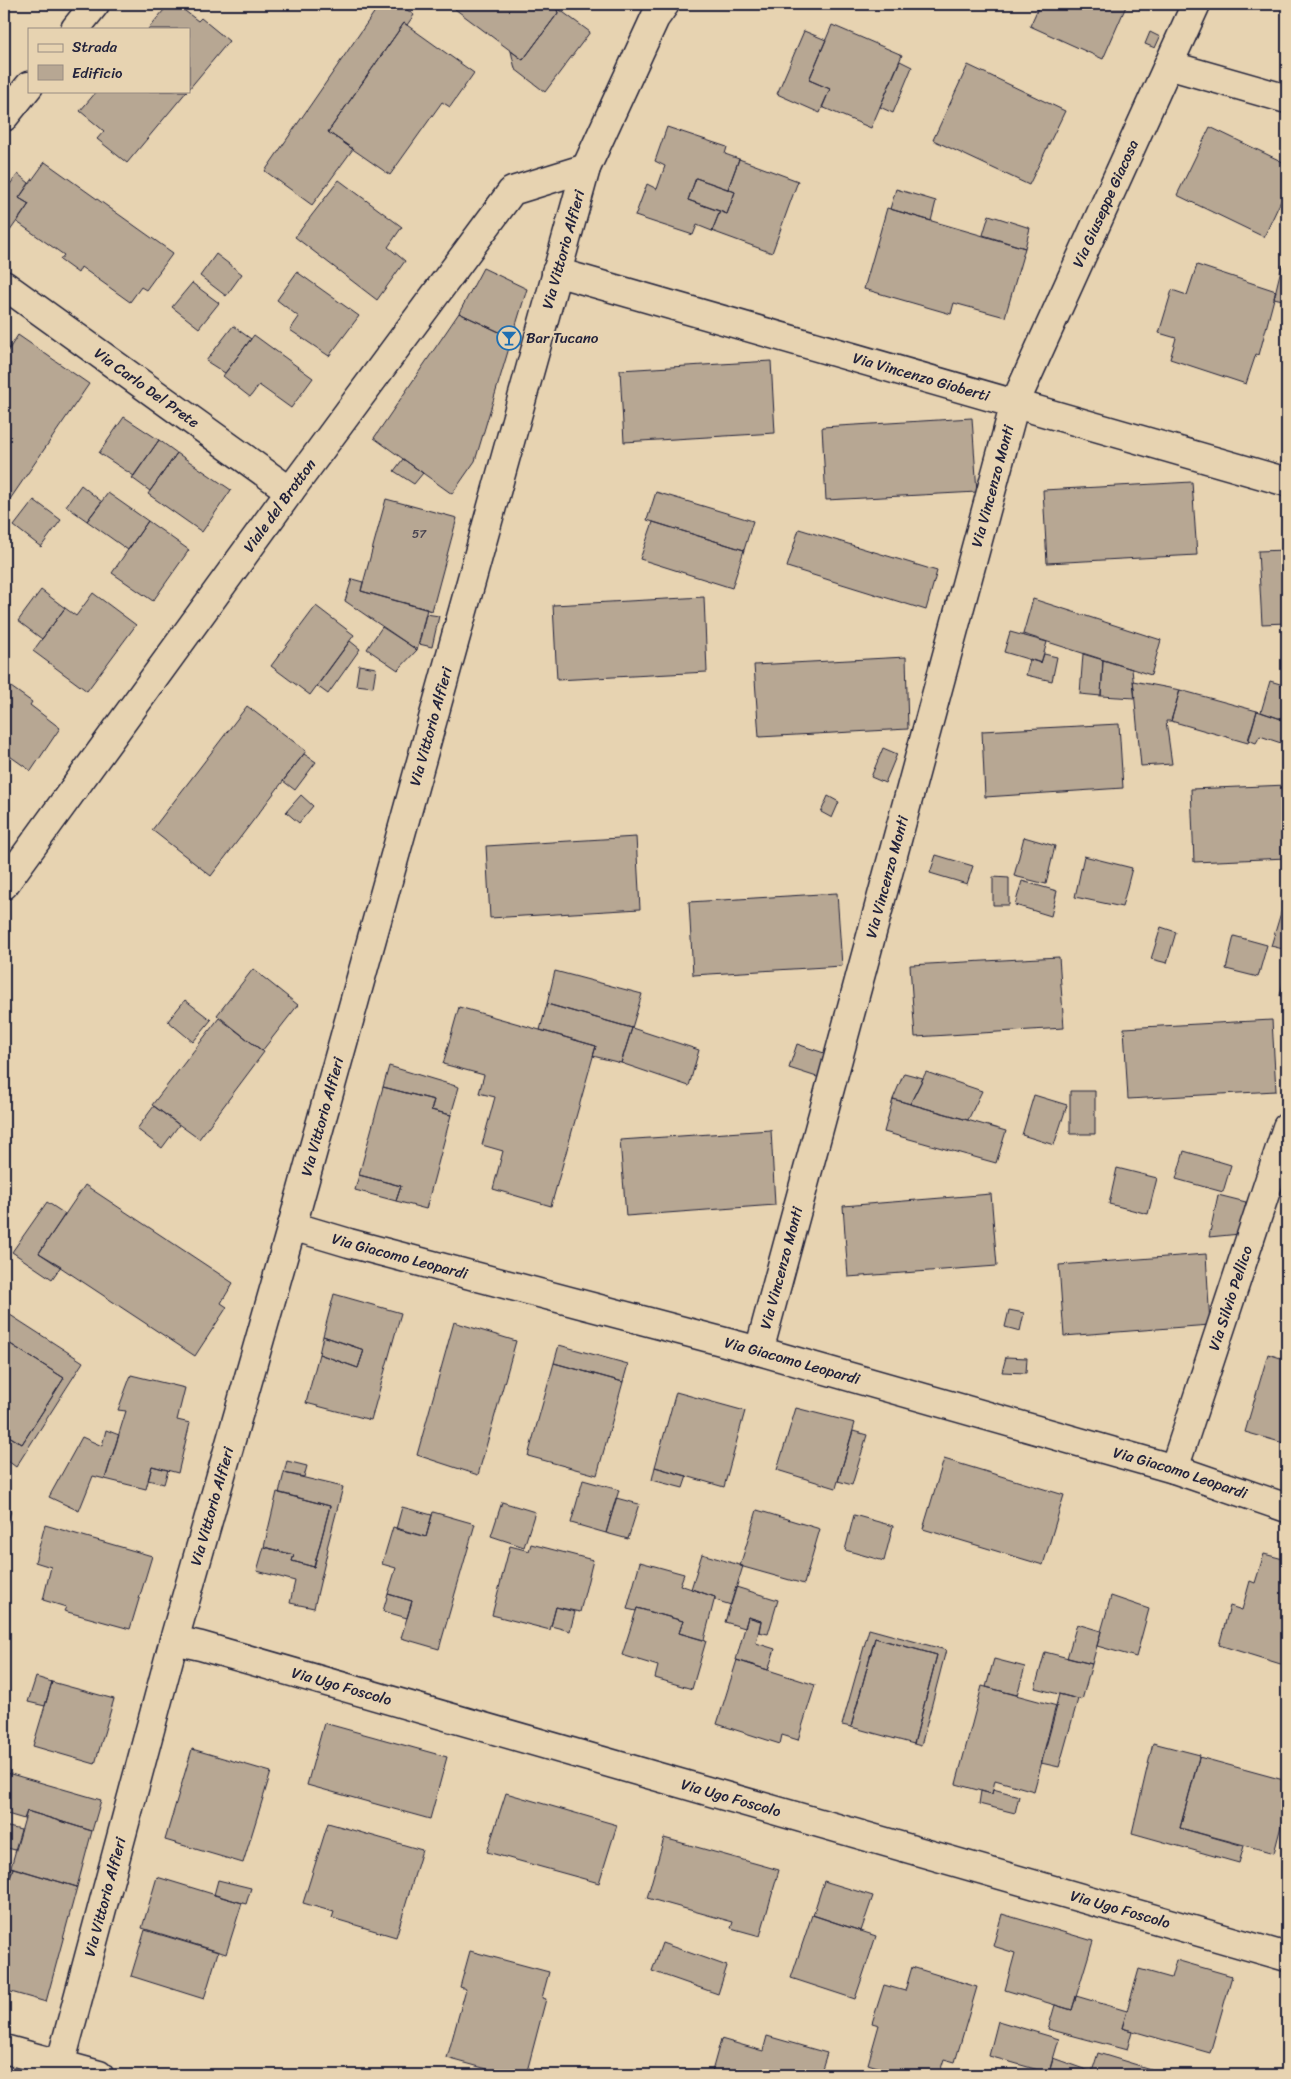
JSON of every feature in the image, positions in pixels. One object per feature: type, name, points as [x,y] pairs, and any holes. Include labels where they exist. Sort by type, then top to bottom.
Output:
[{"type":"street","points":[[76,28],[95,4]]},
{"type":"street","name":"Via Vittorio Alfieri","points":[[60,2065],[174,1640],[292,1226],[586,168],[655,18],[665,4]]},
{"type":"street","name":"Via Giuseppe Giacosa","points":[[1015,403],[1196,4]]},
{"type":"street","points":[[1168,65],[1287,99]]},
{"type":"street","points":[[4,117],[28,87]]},
{"type":"street","name":"Viale del Brotton","points":[[4,885],[290,491],[512,191],[586,168]]},
{"type":"street","name":"Via Vincenzo Gioberti","points":[[556,272],[1287,482]]},
{"type":"street","name":"Via Carlo Del Prete","points":[[4,285],[290,491]]},
{"type":"street","name":"Via Vincenzo Monti","points":[[760,1351],[1015,403]]},
{"type":"street","name":"Via Silvio Pellico","points":[[1174,1469],[1287,1127]]},
{"type":"street","name":"Via Giacomo Leopardi","points":[[292,1226],[349,1243],[760,1351],[1174,1469],[1287,1508]]},
{"type":"street","name":"Via Ugo Foscolo","points":[[174,1640],[1287,1957]]},
{"type":"street","points":[[4,2049],[99,2075]]},
{"type":"building","points":[[169,4],[176,4],[198,21],[201,18],[229,41],[190,88],[190,28],[149,28]]},
{"type":"building","points":[[380,4],[399,4],[414,15],[407,25],[404,23],[328,132],[353,149],[312,205],[265,171]]},
{"type":"building","points":[[460,4],[555,4],[558,13],[523,60],[455,9]]},
{"type":"building","points":[[1040,4],[1127,4],[1103,59],[1030,26]]},
{"type":"building","points":[[556,7],[590,32],[545,92],[515,69],[511,51],[523,60],[558,13]]},
{"type":"building","points":[[404,23],[474,73],[450,107],[442,102],[390,175],[328,132]]},
{"type":"building","points":[[832,25],[902,55],[871,128],[822,107],[830,89],[809,80]]},
{"type":"building","points":[[804,31],[826,40],[809,80],[830,89],[820,113],[777,94]]},
{"type":"building","points":[[1150,32],[1160,37],[1155,48],[1145,44]]},
{"type":"building","points":[[900,61],[912,67],[893,113],[880,107]]},
{"type":"building","points":[[968,65],[1065,111],[1029,185],[933,140]]},
{"type":"building","points":[[96,92],[186,92],[127,163],[97,139],[104,131],[80,111]]},
{"type":"building","points":[[667,127],[727,147],[725,154],[739,159],[728,189],[696,178],[688,200],[720,211],[712,231],[697,225],[693,235],[635,216],[647,184],[657,189],[665,166],[655,161]]},
{"type":"building","points":[[1210,127],[1287,164],[1287,188],[1264,237],[1177,195]]},
{"type":"building","points":[[739,159],[798,181],[772,253],[712,231],[720,211],[727,214],[735,192],[728,189]]},
{"type":"building","points":[[45,162],[173,253],[146,290],[141,287],[130,302],[81,267],[78,273],[60,260],[64,255],[17,222],[29,204],[19,198]]},
{"type":"building","points":[[18,174],[29,183],[19,198],[29,204],[7,235],[4,233],[4,192]]},
{"type":"building","points":[[696,178],[735,192],[727,214],[688,200]]},
{"type":"building","points":[[339,180],[402,227],[388,247],[405,261],[377,300],[295,237]]},
{"type":"building","points":[[896,189],[936,201],[931,221],[890,209]]},
{"type":"building","points":[[887,208],[1025,248],[1005,317],[954,303],[951,314],[864,289]]},
{"type":"building","points":[[989,215],[1030,228],[1025,248],[983,235]]},
{"type":"building","points":[[216,254],[242,274],[226,296],[200,276]]},
{"type":"building","points":[[1197,265],[1276,291],[1259,355],[1256,354],[1246,384],[1170,359],[1176,338],[1159,333],[1172,290],[1187,295]]},
{"type":"building","points":[[1282,265],[1287,267],[1287,301],[1274,298]]},
{"type":"building","points":[[483,268],[527,289],[512,338],[459,313]]},
{"type":"building","points":[[297,272],[359,316],[329,356],[290,330],[299,317],[277,300]]},
{"type":"building","points":[[192,283],[219,303],[199,328],[172,307]]},
{"type":"building","points":[[459,313],[512,338],[475,461],[452,494],[374,438]]},
{"type":"building","points":[[233,326],[251,339],[225,373],[206,361]]},
{"type":"building","points":[[18,335],[89,384],[4,508],[4,357]]},
{"type":"building","points":[[254,335],[313,378],[291,408],[259,385],[250,397],[223,376]]},
{"type":"building","points":[[771,361],[775,433],[624,442],[620,370]]},
{"type":"building","points":[[124,417],[159,440],[134,476],[99,453]]},
{"type":"building","points":[[972,418],[977,492],[826,500],[822,427]]},
{"type":"building","points":[[159,440],[177,453],[150,491],[132,478]]},
{"type":"building","points":[[177,453],[231,490],[202,532],[148,494]]},
{"type":"building","points":[[403,459],[423,473],[414,484],[394,471]]},
{"type":"building","points":[[1192,482],[1197,555],[1047,563],[1043,490]]},
{"type":"building","points":[[81,485],[102,502],[87,521],[66,506]]},
{"type":"building","points":[[656,492],[753,521],[744,550],[647,520]]},
{"type":"building","points":[[108,493],[148,521],[128,550],[87,521]]},
{"type":"building","points":[[386,499],[457,518],[432,611],[361,591]]},
{"type":"building","points":[[34,500],[61,520],[41,547],[14,526]]},
{"type":"building","points":[[148,521],[189,550],[153,601],[112,573]]},
{"type":"building","points":[[653,522],[744,550],[732,588],[640,559]]},
{"type":"building","points":[[799,529],[937,571],[926,610],[787,567]]},
{"type":"building","points":[[1287,550],[1287,623],[1262,624],[1258,551]]},
{"type":"building","points":[[352,579],[363,582],[361,591],[427,609],[417,650],[345,601]]},
{"type":"building","points":[[41,590],[65,608],[42,639],[18,621]]},
{"type":"building","points":[[93,593],[136,625],[87,691],[33,651],[65,608],[76,616]]},
{"type":"building","points":[[704,597],[707,672],[557,680],[553,605]]},
{"type":"building","points":[[1033,599],[1161,640],[1151,675],[1023,634]]},
{"type":"building","points":[[316,606],[354,635],[310,695],[271,666]]},
{"type":"building","points":[[426,614],[439,616],[432,647],[419,644]]},
{"type":"building","points":[[382,627],[417,650],[398,670],[367,649]]},
{"type":"building","points":[[1010,632],[1047,642],[1041,663],[1004,652]]},
{"type":"building","points":[[350,641],[360,649],[328,694],[317,686]]},
{"type":"building","points":[[1044,654],[1057,657],[1052,681],[1026,675],[1030,659],[1041,663]]},
{"type":"building","points":[[1083,654],[1103,660],[1101,696],[1080,694]]},
{"type":"building","points":[[906,657],[908,729],[759,737],[754,665]]},
{"type":"building","points":[[1103,660],[1132,669],[1135,698],[1101,696]]},
{"type":"building","points":[[359,665],[376,668],[373,687],[356,685]]},
{"type":"building","points":[[1133,681],[1180,690],[1171,721],[1166,721],[1172,764],[1141,766]]},
{"type":"building","points":[[1270,681],[1287,686],[1287,721],[1261,712]]},
{"type":"building","points":[[4,682],[32,702],[30,705],[60,728],[31,771],[4,752]]},
{"type":"building","points":[[1180,690],[1257,711],[1248,743],[1171,721]]},
{"type":"building","points":[[247,706],[306,751],[211,876],[152,830]]},
{"type":"building","points":[[1257,711],[1287,721],[1287,745],[1260,736],[1256,743],[1248,740]]},
{"type":"building","points":[[1119,724],[1123,788],[985,797],[982,731]]},
{"type":"building","points":[[883,748],[897,754],[885,783],[871,777]]},
{"type":"building","points":[[304,754],[316,762],[295,790],[283,781]]},
{"type":"building","points":[[1287,785],[1287,858],[1194,862],[1191,789]]},
{"type":"building","points":[[301,795],[313,806],[299,823],[286,812]]},
{"type":"building","points":[[828,796],[839,802],[832,818],[821,812]]},
{"type":"building","points":[[636,837],[640,909],[490,918],[486,846]]},
{"type":"building","points":[[1024,837],[1055,846],[1046,884],[1014,876]]},
{"type":"building","points":[[936,855],[973,866],[967,884],[930,873]]},
{"type":"building","points":[[1084,856],[1132,868],[1122,907],[1075,897]]},
{"type":"building","points":[[993,877],[1009,878],[1009,905],[993,905]]},
{"type":"building","points":[[1022,881],[1057,891],[1051,916],[1015,905]]},
{"type":"building","points":[[837,893],[842,966],[693,975],[689,902]]},
{"type":"building","points":[[1283,906],[1287,907],[1287,950],[1271,946]]},
{"type":"building","points":[[1161,927],[1176,932],[1167,963],[1151,959]]},
{"type":"building","points":[[1234,936],[1267,945],[1258,977],[1226,969]]},
{"type":"building","points":[[1059,957],[1064,1028],[915,1037],[910,965]]},
{"type":"building","points":[[1287,966],[1287,997],[1280,996]]},
{"type":"building","points":[[253,969],[298,1005],[262,1051],[217,1015]]},
{"type":"building","points":[[555,971],[642,994],[632,1028],[547,1004]]},
{"type":"building","points":[[185,1000],[211,1020],[193,1042],[168,1021]]},
{"type":"building","points":[[547,1004],[632,1028],[621,1063],[593,1056],[596,1046],[540,1030]]},
{"type":"building","points":[[459,1007],[596,1046],[551,1206],[493,1189],[503,1151],[482,1145],[495,1097],[479,1093],[484,1075],[443,1064]]},
{"type":"building","points":[[219,1018],[264,1052],[199,1139],[152,1105]]},
{"type":"building","points":[[1272,1020],[1276,1091],[1128,1099],[1124,1028]]},
{"type":"building","points":[[632,1028],[699,1050],[689,1086],[621,1063]]},
{"type":"building","points":[[797,1044],[827,1054],[820,1078],[789,1068]]},
{"type":"building","points":[[389,1066],[459,1087],[451,1115],[431,1110],[434,1100],[383,1087]]},
{"type":"building","points":[[926,1072],[982,1091],[968,1120],[910,1104]]},
{"type":"building","points":[[904,1073],[923,1078],[910,1104],[893,1099]]},
{"type":"building","points":[[383,1087],[434,1100],[431,1110],[451,1115],[426,1209],[396,1201],[401,1186],[359,1175]]},
{"type":"building","points":[[1070,1091],[1095,1091],[1095,1134],[1070,1134]]},
{"type":"building","points":[[1034,1095],[1067,1105],[1054,1145],[1022,1135]]},
{"type":"building","points":[[893,1099],[1006,1131],[996,1163],[884,1132]]},
{"type":"building","points":[[154,1106],[179,1125],[162,1148],[137,1129]]},
{"type":"building","points":[[771,1130],[775,1205],[626,1216],[620,1140]]},
{"type":"building","points":[[1184,1151],[1231,1165],[1223,1192],[1176,1179]]},
{"type":"building","points":[[1117,1168],[1157,1178],[1148,1214],[1109,1204]]},
{"type":"building","points":[[359,1175],[401,1186],[396,1201],[355,1190]]},
{"type":"building","points":[[85,1185],[233,1283],[221,1303],[227,1307],[195,1356],[39,1253]]},
{"type":"building","points":[[991,1194],[997,1266],[848,1277],[843,1206]]},
{"type":"building","points":[[1218,1195],[1246,1202],[1240,1234],[1209,1237]]},
{"type":"building","points":[[47,1202],[65,1214],[39,1253],[61,1266],[52,1279],[12,1252]]},
{"type":"building","points":[[1206,1254],[1210,1325],[1064,1336],[1059,1265]]},
{"type":"building","points":[[334,1294],[401,1313],[371,1420],[306,1403],[319,1354],[358,1368],[364,1350],[323,1336]]},
{"type":"building","points":[[1009,1310],[1024,1313],[1020,1331],[1005,1327]]},
{"type":"building","points":[[4,1311],[83,1362],[16,1467],[4,1458],[4,1433],[22,1444],[64,1378],[4,1340]]},
{"type":"building","points":[[454,1322],[516,1341],[478,1475],[417,1455]]},
{"type":"building","points":[[323,1336],[364,1350],[358,1368],[319,1354]]},
{"type":"building","points":[[4,1340],[64,1378],[22,1444],[4,1433]]},
{"type":"building","points":[[559,1345],[628,1364],[623,1382],[554,1363]]},
{"type":"building","points":[[1268,1354],[1287,1360],[1287,1444],[1245,1432]]},
{"type":"building","points":[[1006,1357],[1027,1358],[1026,1373],[1002,1372]]},
{"type":"building","points":[[554,1363],[623,1382],[597,1475],[528,1456]]},
{"type":"building","points":[[131,1375],[185,1388],[177,1420],[190,1423],[178,1473],[152,1466],[146,1489],[105,1479],[126,1411],[118,1410]]},
{"type":"building","points":[[676,1392],[745,1411],[724,1487],[655,1467]]},
{"type":"building","points":[[796,1408],[855,1423],[836,1488],[777,1470]]},
{"type":"building","points":[[106,1430],[119,1435],[105,1479],[93,1476],[79,1511],[49,1497],[82,1437],[102,1446]]},
{"type":"building","points":[[853,1431],[867,1435],[852,1485],[838,1481]]},
{"type":"building","points":[[944,1459],[1064,1495],[1043,1565],[923,1529]]},
{"type":"building","points":[[287,1461],[307,1466],[304,1477],[284,1473]]},
{"type":"building","points":[[152,1466],[168,1470],[164,1484],[148,1480]]},
{"type":"building","points":[[655,1467],[687,1476],[683,1488],[652,1480]]},
{"type":"building","points":[[284,1473],[343,1487],[314,1608],[290,1603],[295,1581],[257,1571],[264,1547],[294,1555],[292,1561],[314,1567],[330,1506],[279,1493]]},
{"type":"building","points":[[583,1480],[619,1490],[606,1533],[571,1523]]},
{"type":"building","points":[[277,1492],[330,1506],[314,1567],[292,1561],[294,1555],[264,1547]]},
{"type":"building","points":[[616,1498],[639,1504],[628,1539],[606,1533]]},
{"type":"building","points":[[502,1502],[535,1512],[524,1547],[491,1536]]},
{"type":"building","points":[[402,1507],[432,1515],[426,1537],[396,1529]]},
{"type":"building","points":[[4,1508],[11,1511],[4,1534]]},
{"type":"building","points":[[757,1510],[820,1529],[804,1584],[740,1566]]},
{"type":"building","points":[[433,1512],[475,1524],[439,1649],[401,1638],[412,1601],[388,1594],[396,1568],[382,1564],[393,1527],[426,1537]]},
{"type":"building","points":[[854,1515],[893,1526],[884,1561],[845,1550]]},
{"type":"building","points":[[45,1525],[152,1556],[130,1629],[64,1611],[66,1607],[43,1600],[51,1567],[35,1562]]},
{"type":"building","points":[[531,1544],[593,1560],[580,1612],[556,1607],[550,1630],[492,1615],[510,1546],[529,1551]]},
{"type":"building","points":[[702,1554],[743,1566],[731,1605],[691,1589]]},
{"type":"building","points":[[1264,1554],[1287,1560],[1287,1666],[1219,1645],[1230,1606],[1242,1610],[1250,1581],[1255,1583]]},
{"type":"building","points":[[640,1562],[684,1574],[680,1585],[715,1597],[704,1640],[679,1633],[683,1621],[637,1608],[636,1611],[627,1609]]},
{"type":"building","points":[[736,1587],[778,1600],[768,1634],[759,1632],[761,1621],[748,1617],[745,1628],[725,1622]]},
{"type":"building","points":[[388,1594],[412,1601],[407,1618],[383,1611]]},
{"type":"building","points":[[1111,1596],[1149,1609],[1136,1657],[1097,1646]]},
{"type":"building","points":[[556,1607],[575,1612],[570,1631],[551,1626]]},
{"type":"building","points":[[637,1608],[683,1621],[679,1633],[706,1641],[692,1689],[655,1678],[658,1666],[622,1655]]},
{"type":"building","points":[[748,1617],[761,1621],[756,1643],[775,1649],[768,1670],[736,1660]]},
{"type":"building","points":[[1077,1624],[1101,1631],[1092,1664],[1067,1658]]},
{"type":"building","points":[[869,1629],[946,1650],[921,1746],[914,1744],[937,1655],[875,1638],[851,1727],[842,1725]]},
{"type":"building","points":[[875,1638],[937,1655],[914,1744],[851,1727]]},
{"type":"building","points":[[1045,1652],[1092,1664],[1082,1700],[1035,1688]]},
{"type":"building","points":[[994,1659],[1025,1667],[1017,1695],[986,1687]]},
{"type":"building","points":[[737,1660],[815,1685],[798,1740],[782,1735],[780,1744],[717,1724]]},
{"type":"building","points":[[36,1677],[52,1682],[45,1706],[28,1702]]},
{"type":"building","points":[[52,1682],[114,1699],[95,1764],[33,1746]]},
{"type":"building","points":[[982,1686],[1057,1706],[1034,1791],[995,1780],[992,1794],[956,1784]]},
{"type":"building","points":[[1059,1694],[1078,1699],[1059,1767],[1041,1763]]},
{"type":"building","points":[[324,1723],[447,1757],[430,1819],[307,1785]]},
{"type":"building","points":[[1153,1743],[1200,1755],[1180,1828],[1244,1846],[1239,1863],[1132,1833]]},
{"type":"building","points":[[192,1749],[271,1772],[243,1863],[165,1840]]},
{"type":"building","points":[[1199,1757],[1287,1781],[1287,1803],[1274,1853],[1180,1828]]},
{"type":"building","points":[[4,1772],[101,1800],[92,1831],[27,1811],[24,1819],[4,1813]]},
{"type":"building","points":[[993,1789],[1019,1796],[1015,1813],[979,1804],[981,1791],[992,1794]]},
{"type":"building","points":[[506,1793],[617,1825],[599,1883],[487,1852]]},
{"type":"building","points":[[27,1811],[92,1831],[77,1887],[11,1867]]},
{"type":"building","points":[[328,1823],[422,1850],[396,1937],[332,1918],[334,1912],[303,1903]]},
{"type":"building","points":[[4,1826],[21,1830],[15,1850],[4,1847]]},
{"type":"building","points":[[664,1838],[779,1870],[760,1936],[731,1928],[733,1922],[647,1898]]},
{"type":"building","points":[[11,1867],[13,1868],[6,1891],[4,1890],[4,1869],[10,1870]]},
{"type":"building","points":[[13,1868],[77,1887],[46,2002],[4,1990],[4,1899]]},
{"type":"building","points":[[157,1877],[242,1903],[226,1954],[142,1928]]},
{"type":"building","points":[[218,1880],[251,1888],[246,1904],[214,1895]]},
{"type":"building","points":[[824,1881],[873,1896],[861,1931],[813,1915]]},
{"type":"building","points":[[1002,1914],[1093,1941],[1072,2010],[1005,1990],[1015,1953],[993,1946]]},
{"type":"building","points":[[812,1915],[876,1936],[855,1999],[791,1978]]},
{"type":"building","points":[[145,1930],[218,1952],[204,1999],[131,1976]]},
{"type":"building","points":[[662,1943],[727,1966],[718,1994],[652,1971]]},
{"type":"building","points":[[470,1951],[549,1972],[542,1998],[546,1999],[526,2075],[509,2075],[447,2058],[466,1989],[460,1987]]},
{"type":"building","points":[[1176,1960],[1232,1976],[1210,2053],[1122,2028],[1139,1969],[1171,1978]]},
{"type":"building","points":[[912,1967],[977,1987],[955,2062],[944,2059],[939,2075],[892,2075],[893,2072],[868,2064],[879,2025],[872,2023],[884,1985],[905,1991]]},
{"type":"building","points":[[1076,1996],[1127,2011],[1122,2028],[1132,2031],[1127,2050],[1048,2029],[1055,2005],[1072,2010]]},
{"type":"building","points":[[998,2021],[1059,2039],[1049,2073],[989,2056]]},
{"type":"building","points":[[767,2036],[827,2053],[820,2075],[711,2075],[721,2039],[763,2051]]},
{"type":"building","points":[[1098,2053],[1170,2075],[1091,2075]]},
{"type":"building","points":[[1053,2058],[1092,2072],[1091,2075],[1048,2075]]},
{"type":"place","name":"Bar Tucano","points":[[509,338]]}]
